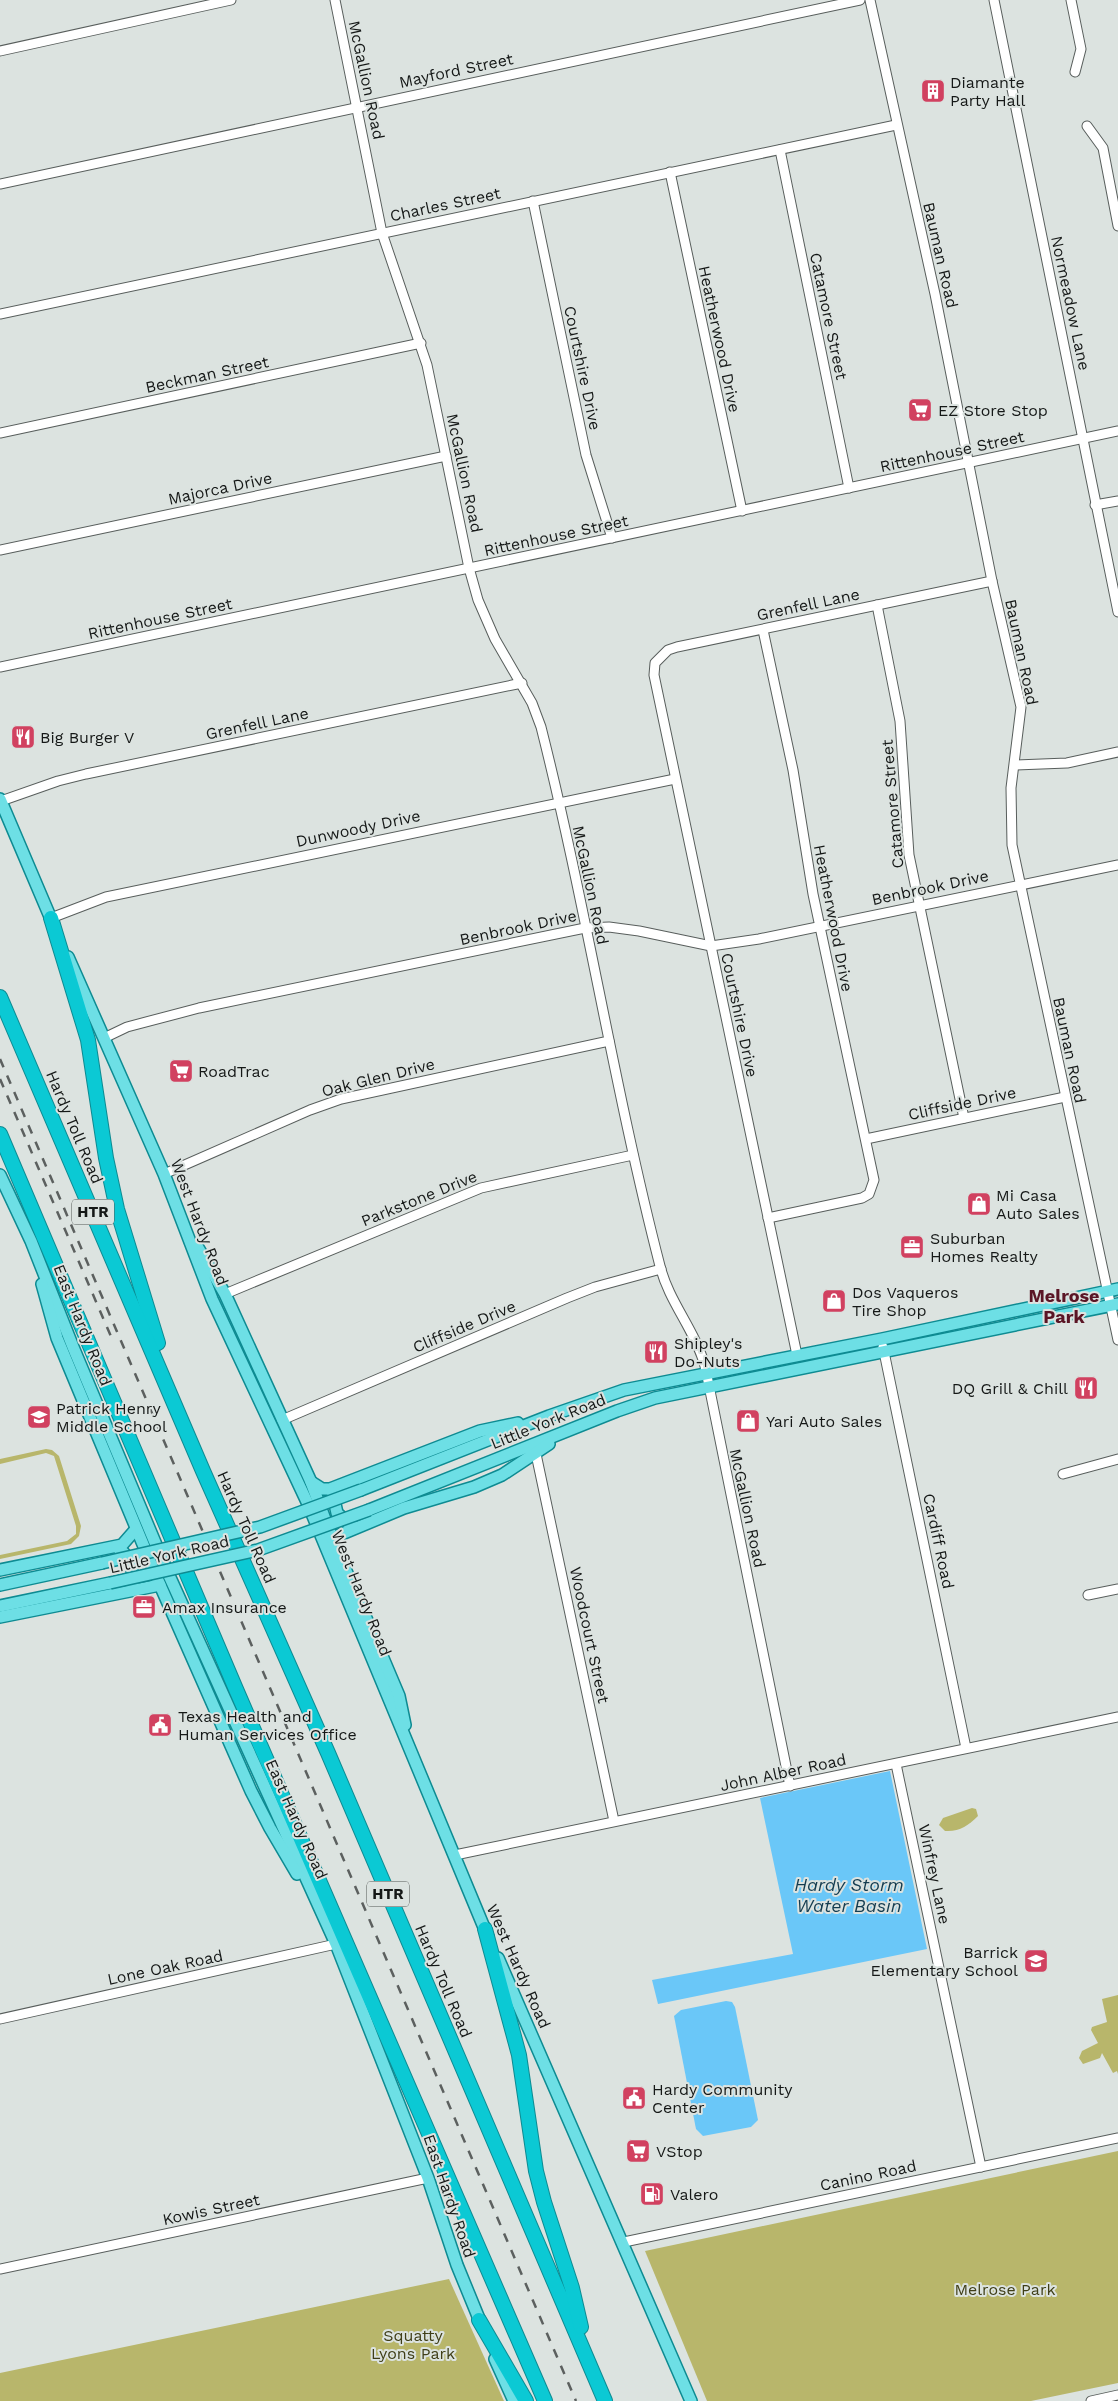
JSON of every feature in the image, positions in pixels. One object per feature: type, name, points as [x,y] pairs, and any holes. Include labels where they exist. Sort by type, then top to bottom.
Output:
[{"type":"highway","points":[[51,918],[88,1040],[106,1158],[117,1209],[184,1427]]},
{"type":"highway","name":"Hardy Toll Road","points":[[0,997],[184,1427],[332,1762],[605,2401]]},
{"type":"highway","points":[[0,1134],[235,1686],[545,2401]]},
{"type":"highway","points":[[485,1929],[519,2055],[536,2171],[572,2288],[589,2362]]},
{"type":"highway","points":[[479,2320],[526,2401]]},
{"type":"main road","name":"West Hardy Road","points":[[0,800],[164,1174],[212,1299],[310,1510],[485,1929],[624,2242],[691,2401]]},
{"type":"main road","name":"East Hardy Road","points":[[0,1175],[31,1241],[167,1572],[336,1944],[428,2178],[456,2265],[514,2401]]},
{"type":"main road","points":[[184,1225],[225,1294],[311,1482],[332,1538],[399,1696],[411,1754]]},
{"type":"main road","points":[[31,1241],[57,1338],[160,1586],[270,1828],[336,1944]]},
{"type":"main road","name":"Little York Road","points":[[0,1585],[260,1527],[310,1510],[549,1416],[624,1390],[706,1372],[882,1339],[1113,1290]]},
{"type":"main road","name":"Little York Road","points":[[0,1606],[167,1572],[258,1550],[318,1530],[562,1435],[617,1411],[655,1398],[885,1353],[1114,1305]]},
{"type":"main road","points":[[311,1482],[322,1489],[340,1485],[480,1430],[549,1416]]},
{"type":"main road","points":[[332,1538],[404,1508],[474,1487],[502,1475],[562,1435]]},
{"type":"main road","points":[[340,1485],[334,1495],[337,1513],[348,1523],[366,1524]]},
{"type":"main road","points":[[0,1570],[122,1545],[136,1529]]},
{"type":"main road","points":[[109,1547],[124,1553],[132,1567],[133,1586],[126,1593]]},
{"type":"main road","points":[[0,1617],[160,1586]]},
{"type":"street","points":[[0,51],[231,0]]},
{"type":"street","name":"McGallion Road","points":[[335,0],[358,106],[382,233],[421,344],[469,568],[485,618],[522,683],[541,727],[633,1155],[661,1269],[668,1289],[696,1341],[706,1372],[790,1786]]},
{"type":"street","name":"Mayford Street","points":[[0,184],[860,0]]},
{"type":"street","name":"Bauman Road","points":[[870,0],[896,125],[935,294],[992,581],[1021,707],[1010,815],[1012,845],[1065,1097],[1113,1290],[1118,1340]]},
{"type":"street","name":"Normeadow Lane","points":[[994,0],[1118,612]]},
{"type":"street","points":[[1071,0],[1081,49],[1074,72]]},
{"type":"street","name":"Charles Street","points":[[0,314],[896,125]]},
{"type":"street","points":[[1087,126],[1103,148],[1118,226]]},
{"type":"street","name":"Catamore Street","points":[[780,150],[849,488]]},
{"type":"street","name":"Heatherwood Drive","points":[[670,172],[742,511]]},
{"type":"street","name":"Courtshire Drive","points":[[533,201],[591,477],[612,538]]},
{"type":"street","name":"Beckman Street","points":[[0,432],[421,344]]},
{"type":"street","name":"Rittenhouse Street","points":[[0,667],[1118,431]]},
{"type":"street","name":"Majorca Drive","points":[[0,550],[446,456]]},
{"type":"street","points":[[1096,505],[1118,501]]},
{"type":"street","name":"Grenfell Lane","points":[[655,682],[655,662],[668,650],[992,581]]},
{"type":"street","name":"Catamore Street","points":[[877,605],[900,721],[906,834],[964,1118]]},
{"type":"street","name":"Heatherwood Drive","points":[[764,630],[793,770],[806,862],[874,1180],[873,1188],[869,1194],[854,1200],[768,1218]]},
{"type":"street","name":"Courtshire Drive","points":[[655,682],[797,1355]]},
{"type":"street","name":"Grenfell Lane","points":[[0,800],[67,778],[522,683]]},
{"type":"street","points":[[1016,765],[1067,763],[1118,752]]},
{"type":"street","name":"Dunwoody Drive","points":[[51,918],[106,897],[675,779]]},
{"type":"street","name":"Benbrook Drive","points":[[104,1038],[127,1027],[199,1008],[585,928],[609,927],[639,931],[710,946],[759,938],[1118,865]]},
{"type":"street","name":"Oak Glen Drive","points":[[164,1174],[341,1099],[609,1041]]},
{"type":"street","name":"Cliffside Drive","points":[[866,1139],[1065,1097]]},
{"type":"street","name":"Parkstone Drive","points":[[225,1294],[481,1188],[633,1155]]},
{"type":"street","name":"Cliffside Drive","points":[[282,1420],[567,1298],[595,1287],[661,1269]]},
{"type":"street","name":"Cardiff Road","points":[[882,1339],[966,1748]]},
{"type":"street","name":"Woodcourt Street","points":[[536,1454],[614,1821]]},
{"type":"street","points":[[1063,1474],[1118,1460]]},
{"type":"street","points":[[1088,1595],[1118,1589]]},
{"type":"street","name":"John Alber Road","points":[[455,1855],[1118,1718]]},
{"type":"street","name":"Winfrey Lane","points":[[896,1764],[982,2167]]},
{"type":"street","name":"Lone Oak Road","points":[[0,2019],[336,1944]]},
{"type":"street","name":"Canino Road","points":[[624,2242],[1118,2138]]},
{"type":"street","name":"Kowis Street","points":[[0,2268],[428,2178]]},
{"type":"street","points":[[1092,2401],[1118,2395]]},
{"type":"green space","points":[[46,1449],[52,1450],[59,1456],[81,1526],[79,1536],[71,1544],[0,1559],[0,1555],[67,1541],[76,1534],[76,1526],[54,1456],[46,1453],[0,1464],[0,1459]]},
{"type":"green space","points":[[972,1808],[976,1809],[978,1816],[963,1828],[945,1831],[939,1825],[943,1818]]},
{"type":"green space","points":[[1118,1995],[1118,2074],[1117,2071],[1113,2073],[1102,2053],[1100,2058],[1083,2064],[1079,2058],[1082,2051],[1098,2043],[1091,2030],[1092,2027],[1107,2022],[1102,1999]]},
{"type":"green space","name":"Melrose Park","points":[[1118,2151],[1118,2383],[1031,2401],[707,2401],[645,2251]]},
{"type":"green space","name":"Squatty Lyons Park","points":[[449,2279],[504,2401],[0,2401],[0,2373]]},
{"type":"water","name":"Hardy Storm Water Basin","points":[[890,1771],[927,1949],[658,2004],[652,1980],[793,1954],[760,1798]]},
{"type":"water","points":[[726,2001],[732,2002],[735,2007],[758,2120],[751,2127],[703,2136],[696,2129],[674,2016],[681,2010]]},
{"type":"railway","points":[[0,1059],[576,2401]]},
{"type":"railway","points":[[0,1079],[113,1341]]},
{"type":"place","name":"Diamante Party Hall","points":[[933,91]]},
{"type":"place","name":"EZ Store Stop","points":[[920,410]]},
{"type":"place","name":"Big Burger V","points":[[23,737]]},
{"type":"place","name":"RoadTrac","points":[[181,1071]]},
{"type":"place","name":"Mi Casa Auto Sales","points":[[979,1204]]},
{"type":"place","name":"Suburban Homes Realty","points":[[912,1247]]},
{"type":"place","name":"Dos Vaqueros Tire Shop","points":[[834,1301]]},
{"type":"place","name":"Shipley's Do-Nuts","points":[[656,1352]]},
{"type":"place","name":"DQ Grill & Chill","points":[[1086,1388]]},
{"type":"place","name":"Patrick Henry Middle School","points":[[39,1417]]},
{"type":"place","name":"Yari Auto Sales","points":[[748,1421]]},
{"type":"place","name":"Amax Insurance","points":[[144,1607]]},
{"type":"place","name":"Texas Health and Human Services Office","points":[[160,1725]]},
{"type":"place","name":"Barrick Elementary School","points":[[1036,1961]]},
{"type":"place","name":"Hardy Community Center","points":[[634,2098]]},
{"type":"place","name":"VStop","points":[[638,2151]]},
{"type":"place","name":"Valero","points":[[652,2194]]},
{"type":"district","name":"Melrose Park","points":[[1064,1306]]}]
